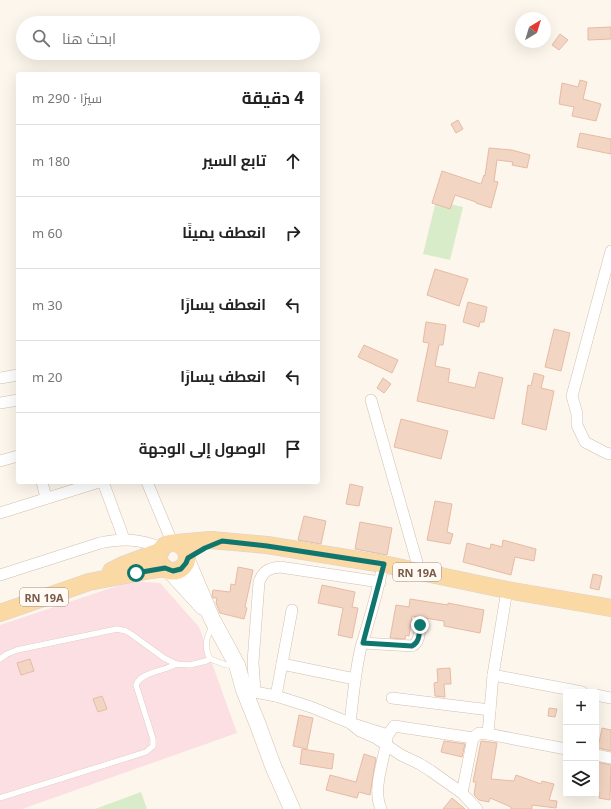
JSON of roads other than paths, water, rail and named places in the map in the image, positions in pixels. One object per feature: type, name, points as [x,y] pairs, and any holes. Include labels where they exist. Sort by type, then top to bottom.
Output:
[{"type":"main road","points":[[89,582],[123,565],[168,546],[200,540],[222,541]]},
{"type":"main road","name":"RN 19A","points":[[222,541],[267,546],[384,564],[420,573],[507,590],[611,608]]},
{"type":"main road","points":[[89,582],[151,570],[167,569],[177,571],[184,566],[188,559],[205,548],[222,541]]},
{"type":"main road","points":[[214,622],[160,562],[159,558],[168,546],[182,545],[185,549],[214,622],[249,691],[258,725],[273,766],[292,809]]},
{"type":"main road","name":"RN 19A","points":[[0,613],[89,582]]},
{"type":"street","points":[[611,251],[572,396],[577,414],[577,425],[585,442],[611,454]]},
{"type":"street","points":[[0,378],[16,375]]},
{"type":"street","points":[[0,403],[16,400]]},
{"type":"street","points":[[371,400],[420,573]]},
{"type":"street","points":[[0,461],[16,457]]},
{"type":"street","points":[[42,484],[46,498]]},
{"type":"street","points":[[0,513],[92,484]]},
{"type":"street","points":[[104,484],[124,539]]},
{"type":"street","points":[[0,575],[100,543],[124,539],[168,546],[148,484]]},
{"type":"street","points":[[350,723],[355,679],[384,564]]},
{"type":"street","points":[[380,582],[280,567],[266,570],[261,576],[259,582],[253,662],[249,691],[276,696],[312,707],[350,723],[388,735]]},
{"type":"street","points":[[488,734],[493,675],[507,590]]},
{"type":"street","points":[[276,696],[292,610]]},
{"type":"street","points":[[363,643],[412,646],[417,643],[420,625]]},
{"type":"street","points":[[282,664],[355,679]]},
{"type":"street","points":[[493,675],[566,689]]},
{"type":"street","points":[[599,696],[611,698]]},
{"type":"street","points":[[392,698],[490,710]]},
{"type":"street","points":[[350,723],[360,731],[376,738],[401,755],[420,764],[462,792],[474,808]]},
{"type":"street","points":[[382,809],[378,802],[378,781],[388,735],[394,726],[473,738],[479,734],[488,734],[563,748]]},
{"type":"street","points":[[462,792],[473,738]]},
{"type":"street","points":[[599,756],[611,758]]},
{"type":"lane","points":[[210,659],[206,640],[214,622]]},
{"type":"lane","points":[[0,659],[17,650],[117,629],[131,634],[164,658],[176,664],[190,665],[210,659],[226,665],[237,665]]},
{"type":"lane","points":[[0,798],[146,752],[150,749],[153,746],[153,739],[136,685],[137,681],[149,674],[171,668],[176,664]]}]
